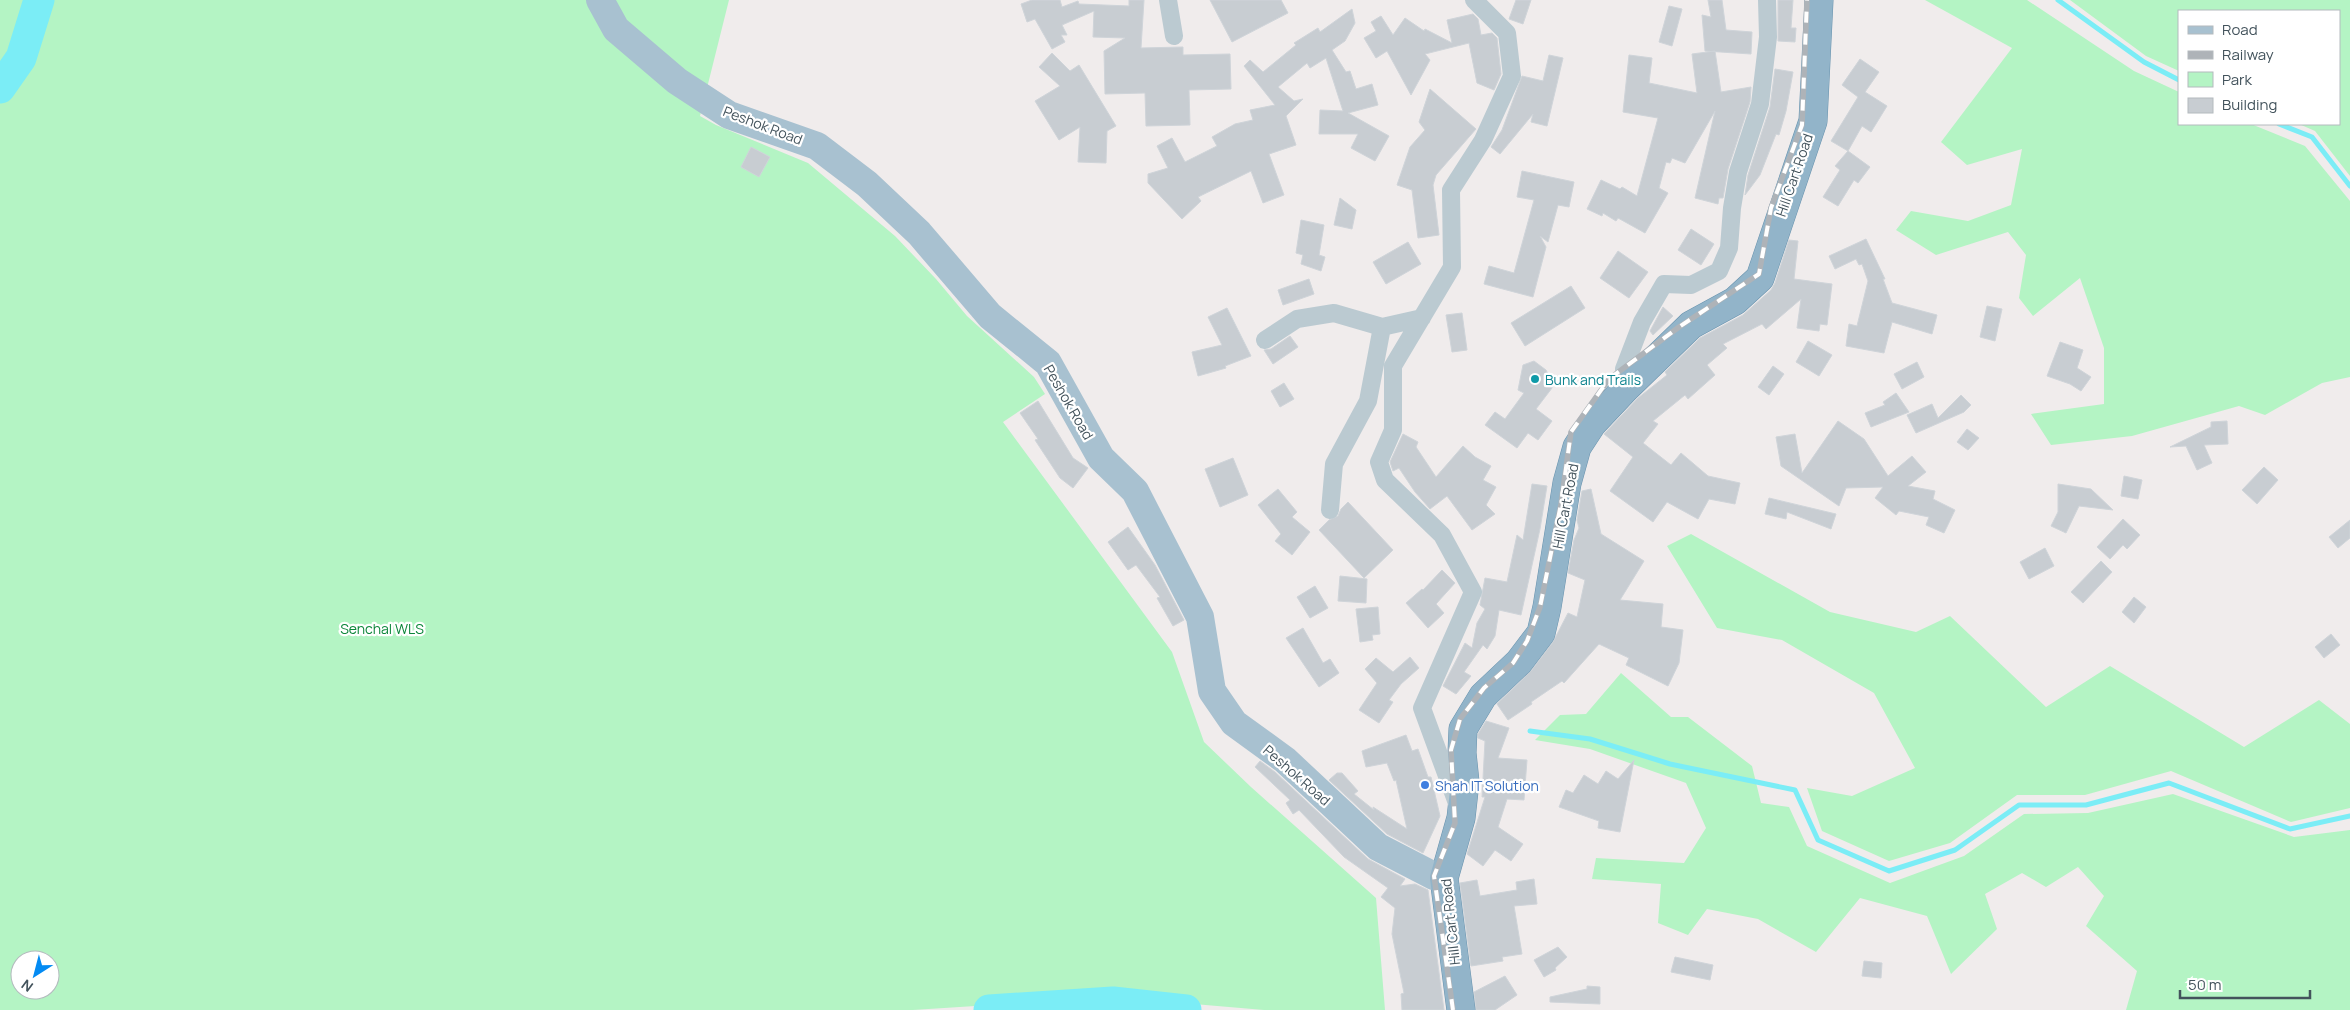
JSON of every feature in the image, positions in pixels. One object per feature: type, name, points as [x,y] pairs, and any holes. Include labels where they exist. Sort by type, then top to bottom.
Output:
[{"type":"highway","name":"Hill Cart Road","points":[[1461,1010],[1444,878],[1461,818],[1465,782],[1462,753],[1463,729],[1483,696],[1519,662],[1541,633],[1567,483],[1577,447],[1592,424],[1691,325],[1735,301],[1760,278],[1813,121],[1819,0]]},
{"type":"main road","name":"Peshok Road","points":[[600,0],[616,29],[677,81],[729,115],[817,146],[867,184],[919,233],[990,316],[1048,364],[1101,458],[1135,491],[1196,608],[1200,616],[1212,691],[1234,723],[1286,760],[1378,847],[1434,876],[1444,878]]},
{"type":"street","points":[[1168,0],[1174,36]]},
{"type":"street","points":[[1461,818],[1452,786],[1422,708],[1473,592],[1442,535],[1385,480],[1379,462],[1393,430],[1393,366],[1452,267],[1451,190],[1483,140],[1512,76],[1506,33],[1474,0]]},
{"type":"street","points":[[1626,388],[1624,369],[1642,322],[1664,284],[1691,285],[1719,271],[1729,248],[1732,208],[1738,172],[1760,104],[1768,37],[1767,0]]},
{"type":"street","points":[[1265,340],[1297,319],[1334,312],[1382,327],[1422,318]]},
{"type":"street","points":[[1330,510],[1334,464],[1368,401],[1382,327]]},
{"type":"green space","name":"Senchal WLS","points":[[0,0],[729,0],[700,116],[716,125],[808,163],[895,236],[936,279],[967,316],[1034,377],[1045,394],[1003,422],[1172,652],[1204,742],[1251,787],[1376,898],[1385,1010],[1264,1010],[1112,997],[913,1010],[0,1010]]},
{"type":"green space","points":[[1925,0],[2027,0],[2134,71],[2178,92],[2178,125],[2253,125],[2305,146],[2350,201],[2350,377],[2322,383],[2265,415],[2239,406],[2132,436],[2051,445],[2031,414],[2104,404],[2104,348],[2080,278],[2033,316],[2019,298],[2026,255],[2008,232],[1936,255],[1896,230],[1911,211],[1968,221],[2011,205],[2022,149],[1967,165],[1941,142],[2012,48]]},
{"type":"green space","points":[[2070,0],[2350,0],[2350,176],[2315,131],[2301,125],[2340,125],[2340,10],[2178,10],[2178,71],[2146,56]]},
{"type":"green space","points":[[1691,534],[1830,612],[1916,632],[1950,616],[2046,707],[2110,666],[2244,747],[2319,700],[2350,724],[2350,808],[2291,822],[2171,771],[2085,795],[2017,795],[1950,843],[1889,861],[1822,831],[1807,788],[1852,796],[1915,768],[1874,693],[1782,640],[1717,628],[1667,546]]},
{"type":"green space","points":[[1621,673],[1671,717],[1688,717],[1752,766],[1761,803],[1789,807],[1807,846],[1890,883],[1964,856],[2024,814],[2088,813],[2173,794],[2294,837],[2350,830],[2350,1010],[2126,1010],[2137,971],[2086,926],[2104,896],[2078,867],[2046,887],[2022,873],[1985,894],[1997,929],[1951,974],[1927,916],[1860,898],[1816,952],[1758,919],[1707,909],[1688,935],[1658,923],[1661,884],[1592,879],[1596,858],[1684,863],[1706,828],[1686,783],[1590,749],[1535,740],[1560,715],[1586,714]]},
{"type":"building","points":[[1032,0],[1060,0],[1062,7],[1078,1],[1079,4],[1129,6],[1129,0],[1144,0],[1141,48],[1183,47],[1183,55],[1230,54],[1231,89],[1189,90],[1190,125],[1146,126],[1145,93],[1105,94],[1104,51],[1125,38],[1093,37],[1094,11],[1062,25],[1067,35],[1061,35],[1065,42],[1052,49],[1035,19],[1027,22],[1021,4]]},
{"type":"building","points":[[1210,0],[1281,0],[1288,13],[1232,42]]},
{"type":"building","points":[[1516,0],[1531,0],[1523,24],[1509,19]]},
{"type":"building","points":[[1708,0],[1722,0],[1726,30],[1752,32],[1751,54],[1705,51],[1702,15],[1711,17]]},
{"type":"building","points":[[1778,0],[1793,0],[1791,28],[1796,28],[1795,42],[1778,41]]},
{"type":"building","points":[[1669,6],[1682,9],[1672,46],[1659,42]]},
{"type":"building","points":[[1352,9],[1355,23],[1345,41],[1332,50],[1346,72],[1350,71],[1356,89],[1372,84],[1378,105],[1348,113],[1389,136],[1375,161],[1351,148],[1358,134],[1319,134],[1320,110],[1343,111],[1326,58],[1310,68],[1307,63],[1278,87],[1294,101],[1303,99],[1286,116],[1296,145],[1269,154],[1284,195],[1263,203],[1251,171],[1198,197],[1201,201],[1182,219],[1148,183],[1148,174],[1168,168],[1157,146],[1172,138],[1185,162],[1217,146],[1212,137],[1235,124],[1253,120],[1250,110],[1275,105],[1244,66],[1250,60],[1263,72],[1296,45],[1294,43],[1318,28],[1320,32]]},
{"type":"building","points":[[1473,14],[1478,19],[1481,35],[1492,33],[1497,38],[1501,74],[1494,90],[1477,83],[1469,43],[1425,54],[1430,60],[1411,95],[1387,51],[1376,58],[1364,38],[1376,31],[1371,22],[1381,16],[1393,35],[1405,18],[1424,31],[1425,29],[1452,43],[1447,20]]},
{"type":"building","points":[[1715,51],[1721,92],[1751,87],[1750,102],[1728,169],[1723,198],[1719,198],[1718,204],[1695,198],[1715,111],[1685,163],[1672,158],[1670,163],[1666,162],[1659,188],[1668,193],[1645,233],[1618,218],[1616,221],[1603,213],[1602,216],[1587,209],[1601,180],[1620,189],[1622,187],[1637,196],[1658,118],[1623,112],[1629,55],[1652,58],[1649,83],[1697,93],[1692,54]]},
{"type":"building","points":[[1052,53],[1070,71],[1079,65],[1116,126],[1107,131],[1106,163],[1078,162],[1080,127],[1059,140],[1035,101],[1060,86],[1039,67]]},
{"type":"building","points":[[1549,55],[1563,58],[1547,126],[1531,122],[1533,114],[1500,154],[1491,147],[1502,130],[1522,76],[1543,81]]},
{"type":"building","points":[[1860,59],[1879,72],[1865,92],[1887,106],[1871,132],[1862,126],[1848,151],[1831,141],[1858,97],[1842,85]]},
{"type":"building","points":[[1775,69],[1793,72],[1786,111],[1779,135],[1776,134],[1760,175],[1745,195],[1748,175],[1770,107]]},
{"type":"building","points":[[1430,89],[1476,129],[1436,175],[1433,185],[1439,235],[1418,238],[1412,190],[1397,185],[1410,147],[1425,130],[1419,122]]},
{"type":"building","points":[[751,147],[770,157],[759,177],[741,167]]},
{"type":"building","points":[[1848,151],[1870,167],[1858,183],[1854,180],[1838,206],[1823,197],[1840,170],[1835,166]]},
{"type":"building","points":[[1522,171],[1574,182],[1569,207],[1558,205],[1548,242],[1540,236],[1546,247],[1533,297],[1484,284],[1489,266],[1514,273],[1534,200],[1517,197]]},
{"type":"building","points":[[1340,198],[1356,210],[1352,229],[1334,225]]},
{"type":"building","points":[[1301,220],[1324,225],[1319,255],[1325,257],[1321,271],[1301,264],[1303,255],[1296,253]]},
{"type":"building","points":[[1691,229],[1714,244],[1701,265],[1678,250]]},
{"type":"building","points":[[1866,239],[1885,279],[1883,279],[1892,303],[1937,315],[1932,334],[1892,322],[1884,353],[1846,346],[1849,324],[1857,326],[1868,281],[1862,264],[1859,265],[1856,259],[1835,269],[1829,256]]},
{"type":"building","points":[[1789,240],[1798,241],[1794,279],[1832,284],[1827,325],[1820,324],[1819,331],[1797,328],[1801,299],[1766,329],[1762,324],[1723,344],[1727,348],[1707,365],[1715,375],[1688,399],[1685,395],[1653,421],[1658,424],[1643,443],[1671,465],[1681,453],[1708,476],[1740,483],[1735,504],[1709,499],[1698,519],[1667,502],[1653,522],[1610,491],[1633,457],[1604,434],[1638,398],[1667,375],[1665,372],[1700,338],[1743,315],[1771,290]]},
{"type":"building","points":[[1408,242],[1421,264],[1386,284],[1373,262]]},
{"type":"building","points":[[1618,251],[1648,272],[1629,298],[1600,278]]},
{"type":"building","points":[[1309,279],[1314,294],[1283,305],[1278,290]]},
{"type":"building","points":[[1571,286],[1585,308],[1525,346],[1511,323]]},
{"type":"building","points":[[1987,306],[2002,309],[1995,341],[1980,337]]},
{"type":"building","points":[[1663,307],[1673,316],[1653,335],[1650,331]]},
{"type":"building","points":[[1227,308],[1251,356],[1225,366],[1226,368],[1198,376],[1192,352],[1222,345],[1208,317]]},
{"type":"building","points":[[1462,313],[1467,350],[1452,352],[1446,315]]},
{"type":"building","points":[[1290,336],[1298,347],[1273,364],[1264,350],[1271,349]]},
{"type":"building","points":[[1808,341],[1832,355],[1819,376],[1796,362]]},
{"type":"building","points":[[2060,342],[2083,350],[2077,368],[2091,377],[2081,391],[2070,384],[2047,376]]},
{"type":"building","points":[[1534,361],[1546,370],[1552,382],[1552,388],[1536,409],[1552,421],[1538,440],[1528,433],[1517,448],[1485,425],[1495,412],[1505,419],[1524,393],[1518,390],[1523,365]]},
{"type":"building","points":[[1917,362],[1924,377],[1902,389],[1894,374]]},
{"type":"building","points":[[1773,366],[1784,374],[1769,395],[1758,387]]},
{"type":"building","points":[[1284,383],[1294,399],[1280,407],[1271,391]]},
{"type":"building","points":[[1896,393],[1909,412],[1871,427],[1865,413],[1885,405],[1883,402]]},
{"type":"building","points":[[1961,395],[1971,405],[1964,412],[1916,433],[1907,415],[1932,404],[1938,418]]},
{"type":"building","points":[[1038,401],[1073,458],[1088,468],[1073,488],[1060,478],[1035,440],[1038,439],[1020,413]]},
{"type":"building","points":[[1838,421],[1864,439],[1888,476],[1912,456],[1926,472],[1908,486],[1935,491],[1933,499],[1955,510],[1944,533],[1926,525],[1929,517],[1899,511],[1896,515],[1875,498],[1883,487],[1846,488],[1839,506],[1781,466],[1776,437],[1795,434],[1802,473]]},
{"type":"building","points":[[2227,421],[2228,444],[2204,445],[2212,463],[2197,470],[2186,446],[2170,447],[2211,427],[2211,422]]},
{"type":"building","points":[[1967,429],[1979,438],[1968,450],[1957,442]]},
{"type":"building","points":[[1403,434],[1418,442],[1416,447],[1436,477],[1463,446],[1475,457],[1491,466],[1483,480],[1496,487],[1486,505],[1495,514],[1472,530],[1447,496],[1430,509],[1415,492],[1399,468],[1393,471],[1390,462]]},
{"type":"building","points":[[1233,458],[1248,495],[1220,507],[1205,469]]},
{"type":"building","points":[[2264,467],[2278,480],[2257,504],[2242,490]]},
{"type":"building","points":[[2124,476],[2142,480],[2138,499],[2121,496]]},
{"type":"building","points":[[1532,484],[1547,486],[1540,529],[1521,615],[1499,610],[1495,636],[1487,649],[1483,645],[1464,672],[1471,676],[1456,694],[1443,686],[1465,643],[1472,648],[1477,623],[1485,609],[1480,605],[1485,578],[1507,582],[1517,535],[1523,540]]},
{"type":"building","points":[[2058,484],[2091,489],[2113,510],[2079,506],[2066,533],[2051,526],[2058,512]]},
{"type":"building","points":[[1278,489],[1297,512],[1292,517],[1310,532],[1292,555],[1275,541],[1281,534],[1258,505]]},
{"type":"building","points":[[1591,489],[1601,534],[1644,561],[1620,600],[1663,604],[1661,627],[1683,630],[1679,663],[1668,686],[1626,665],[1629,658],[1599,644],[1564,683],[1562,681],[1508,720],[1497,704],[1531,671],[1553,642],[1568,613],[1577,617],[1585,580],[1568,573],[1574,540],[1579,528],[1577,520],[1582,491]]},
{"type":"building","points":[[1769,498],[1836,514],[1831,529],[1787,512],[1786,519],[1765,514]]},
{"type":"building","points":[[1348,502],[1393,550],[1364,578],[1319,530],[1329,520],[1338,516],[1341,509]]},
{"type":"building","points":[[2123,519],[2140,535],[2127,549],[2123,545],[2110,559],[2097,547]]},
{"type":"building","points":[[2350,520],[2350,538],[2338,548],[2329,537]]},
{"type":"building","points":[[1128,527],[1155,565],[1184,620],[1173,626],[1157,598],[1160,597],[1136,565],[1128,570],[1108,542]]},
{"type":"building","points":[[2045,548],[2054,566],[2029,579],[2020,562]]},
{"type":"building","points":[[2101,561],[2112,572],[2083,603],[2071,592]]},
{"type":"building","points":[[1442,570],[1455,583],[1436,604],[1444,613],[1428,628],[1406,603],[1423,590]]},
{"type":"building","points":[[1340,576],[1367,579],[1366,603],[1338,601]]},
{"type":"building","points":[[1315,586],[1328,608],[1310,618],[1297,597]]},
{"type":"building","points":[[2134,597],[2146,607],[2134,623],[2122,612]]},
{"type":"building","points":[[1378,607],[1380,634],[1372,635],[1373,640],[1360,642],[1356,609]]},
{"type":"building","points":[[1303,628],[1323,663],[1330,659],[1339,673],[1319,687],[1286,638]]},
{"type":"building","points":[[2331,634],[2340,645],[2324,658],[2315,647]]},
{"type":"building","points":[[1410,657],[1419,668],[1401,684],[1389,700],[1393,702],[1379,723],[1359,710],[1377,683],[1365,669],[1376,658],[1393,672]]},
{"type":"building","points":[[1486,721],[1509,728],[1498,758],[1527,760],[1524,800],[1507,799],[1498,827],[1523,844],[1511,861],[1495,850],[1483,866],[1467,854],[1485,797],[1482,797],[1485,741],[1478,738],[1478,734]]},
{"type":"building","points":[[1406,735],[1412,751],[1418,749],[1428,777],[1431,777],[1440,816],[1423,853],[1387,834],[1329,780],[1337,773],[1342,773],[1358,791],[1354,794],[1374,810],[1373,807],[1407,829],[1396,780],[1394,781],[1387,763],[1366,767],[1362,751]]},
{"type":"building","points":[[1634,760],[1620,832],[1598,828],[1599,821],[1559,807],[1566,790],[1573,793],[1584,775],[1598,784],[1606,771],[1618,779]]},
{"type":"building","points":[[1260,761],[1275,772],[1368,859],[1405,879],[1400,886],[1415,884],[1428,890],[1444,1010],[1402,1010],[1401,994],[1404,993],[1392,934],[1395,908],[1381,897],[1388,888],[1344,857],[1299,810],[1293,814],[1286,803],[1290,800],[1255,767]]},
{"type":"building","points":[[1534,879],[1537,904],[1514,906],[1522,954],[1502,957],[1503,961],[1471,966],[1460,883],[1477,880],[1480,896],[1517,890],[1516,882]]},
{"type":"building","points":[[1558,947],[1567,957],[1555,968],[1556,970],[1544,977],[1534,960]]},
{"type":"building","points":[[1675,957],[1713,965],[1710,980],[1671,972]]},
{"type":"building","points":[[1864,961],[1882,963],[1881,978],[1862,976]]},
{"type":"building","points":[[1505,976],[1517,995],[1495,1010],[1476,1010],[1474,992]]},
{"type":"building","points":[[1587,986],[1600,987],[1600,1004],[1550,1002],[1550,997],[1587,989]]},
{"type":"waterway","points":[[0,88],[21,58],[39,0]]},
{"type":"waterway","points":[[2058,0],[2144,62],[2178,79]]},
{"type":"waterway","points":[[2282,125],[2312,137],[2350,186]]},
{"type":"waterway","points":[[1530,731],[1590,739],[1670,764],[1795,790],[1818,840],[1889,871],[1955,850],[2019,805],[2086,805],[2169,783],[2290,829],[2350,816]]},
{"type":"waterway","points":[[989,1010],[1113,1002],[1186,1010]]},
{"type":"railway","points":[[1453,1010],[1434,876],[1455,823],[1451,750],[1460,719],[1484,688],[1513,663],[1527,641],[1540,607],[1561,504],[1571,432],[1609,379],[1679,327],[1759,274],[1771,208],[1802,125],[1807,0]]},
{"type":"place","name":"Bunk and Trails","points":[[1535,379]]},
{"type":"place","name":"Shah IT Solution","points":[[1425,785]]}]
